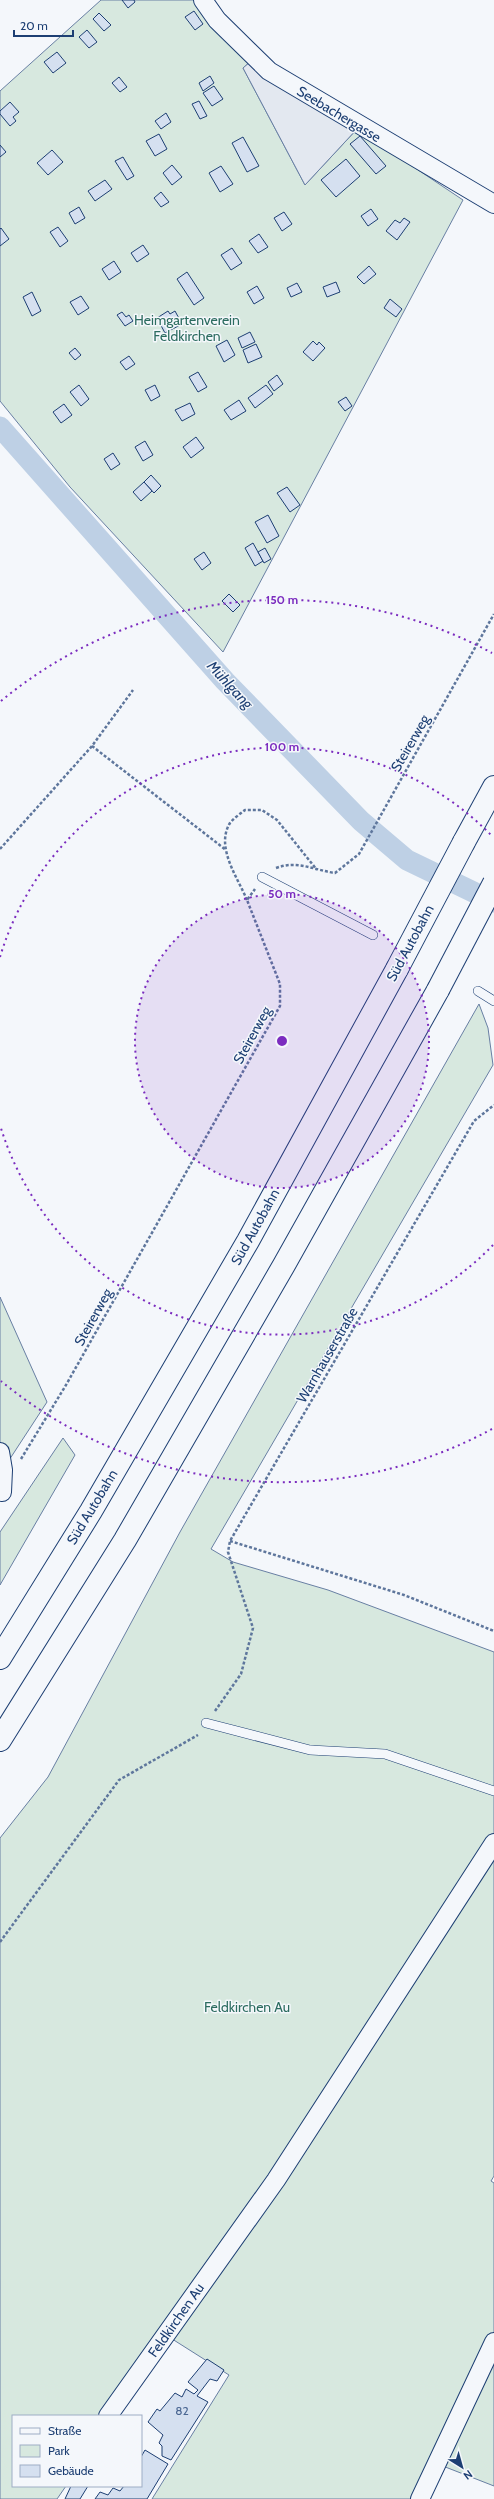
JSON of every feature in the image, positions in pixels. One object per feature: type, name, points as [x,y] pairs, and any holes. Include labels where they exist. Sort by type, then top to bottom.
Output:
[{"type":"highway","name":"Süd Autobahn","points":[[0,1658],[90,1511],[248,1241],[397,969],[494,787]]},
{"type":"highway","points":[[0,1740],[125,1540],[284,1265],[438,990],[494,883]]},
{"type":"street","name":"Seebachergasse","points":[[203,0],[217,20],[269,72],[494,204]]},
{"type":"street","points":[[0,1452],[3,1470],[2,1492]]},
{"type":"street","name":"Feldkirchen Au","points":[[109,2415],[276,2180],[494,1843]]},
{"type":"street","points":[[420,2499],[494,2342]]},
{"type":"lane","points":[[262,877],[373,935]]},
{"type":"lane","points":[[478,991],[494,1001]]},
{"type":"lane","points":[[206,1723],[310,1750],[385,1754],[494,1791]]},
{"type":"path","name":"Steirerweg","points":[[30,1444],[66,1385],[280,1006],[280,984],[248,900],[262,877],[273,869],[285,864],[300,863],[317,870],[335,873],[359,854],[381,812],[429,732],[494,614]]},
{"type":"path","points":[[0,849],[92,746],[133,690]]},
{"type":"path","points":[[92,746],[226,850]]},
{"type":"path","points":[[248,900],[224,843],[230,823],[245,810],[262,810],[277,820],[317,870]]},
{"type":"path","name":"Warnhauserstraße","points":[[230,1541],[474,1121],[494,1105]]},
{"type":"path","points":[[253,1628],[228,1552],[230,1541],[404,1595],[494,1631]]},
{"type":"path","points":[[0,1942],[119,1780]]},
{"type":"green space","name":"Heimgartenverein Feldkirchen","points":[[101,0],[197,0],[250,62],[243,68],[305,185],[357,129],[463,200],[223,652],[70,487],[0,401],[0,91]]},
{"type":"green space","name":"Feldkirchen Au","points":[[479,1004],[488,1028],[493,1065],[211,1549],[233,1562],[328,1590],[494,1652],[494,2176],[491,2181],[494,2183],[494,2486],[430,2461],[413,2499],[152,2499],[229,2375],[169,2337],[116,2415],[12,2415],[12,2487],[65,2487],[57,2499],[0,2499],[0,1838],[48,1777],[180,1532]]},
{"type":"green space","points":[[0,1297],[47,1402],[0,1474]]},
{"type":"green space","points":[[63,1438],[75,1455],[0,1585],[0,1532]]},
{"type":"shaded area","points":[[250,62],[357,129],[305,185],[243,68]]},
{"type":"building","points":[[122,0],[134,0],[135,2],[128,8]]},
{"type":"building","points":[[194,11],[203,24],[195,30],[185,17]]},
{"type":"building","points":[[99,13],[111,25],[104,31],[93,19]]},
{"type":"building","points":[[87,30],[97,42],[89,48],[79,37]]},
{"type":"building","points":[[57,52],[66,63],[53,73],[44,62]]},
{"type":"building","points":[[210,76],[214,83],[203,91],[199,83]]},
{"type":"building","points":[[119,77],[127,87],[120,92],[112,83]]},
{"type":"building","points":[[214,86],[223,99],[212,106],[203,93]]},
{"type":"building","points":[[199,101],[207,116],[200,119],[192,104]]},
{"type":"building","points":[[10,102],[19,112],[13,117],[16,121],[10,126],[0,114],[0,111]]},
{"type":"building","points":[[166,113],[171,122],[161,129],[155,121]]},
{"type":"building","points":[[159,134],[167,149],[155,156],[146,141]]},
{"type":"building","points":[[360,136],[386,166],[376,174],[350,144]]},
{"type":"building","points":[[243,137],[259,166],[247,172],[232,143]]},
{"type":"building","points":[[0,145],[6,152],[0,157]]},
{"type":"building","points":[[52,150],[63,162],[48,175],[37,163]]},
{"type":"building","points":[[123,157],[134,176],[127,180],[115,161]]},
{"type":"building","points":[[346,159],[360,176],[336,197],[321,180]]},
{"type":"building","points":[[172,165],[182,177],[172,185],[163,173]]},
{"type":"building","points":[[221,166],[233,184],[220,192],[209,173]]},
{"type":"building","points":[[105,180],[112,189],[95,201],[88,191]]},
{"type":"building","points":[[161,192],[169,202],[161,207],[154,198]]},
{"type":"building","points":[[79,207],[85,218],[75,224],[69,213]]},
{"type":"building","points":[[371,209],[378,219],[368,226],[361,216]]},
{"type":"building","points":[[284,212],[292,224],[282,231],[274,218]]},
{"type":"building","points":[[404,218],[410,222],[397,240],[386,231],[395,220],[400,223]]},
{"type":"building","points":[[58,227],[68,241],[60,247],[50,232]]},
{"type":"building","points":[[1,228],[9,239],[0,246],[0,229]]},
{"type":"building","points":[[259,234],[268,247],[258,253],[249,241]]},
{"type":"building","points":[[143,245],[149,254],[137,262],[131,253]]},
{"type":"building","points":[[232,248],[242,263],[231,270],[221,255]]},
{"type":"building","points":[[114,261],[121,272],[109,280],[102,269]]},
{"type":"building","points":[[369,266],[376,274],[364,284],[357,277]]},
{"type":"building","points":[[187,272],[204,298],[194,305],[177,279]]},
{"type":"building","points":[[336,282],[340,292],[327,297],[323,287]]},
{"type":"building","points":[[297,283],[302,292],[291,297],[287,288]]},
{"type":"building","points":[[257,286],[264,298],[254,304],[247,292]]},
{"type":"building","points":[[32,292],[41,311],[32,316],[23,297]]},
{"type":"building","points":[[81,296],[89,308],[78,315],[70,302]]},
{"type":"building","points":[[390,299],[402,309],[396,317],[384,308]]},
{"type":"building","points":[[168,311],[170,314],[175,311],[182,324],[165,333],[157,318]]},
{"type":"building","points":[[122,312],[126,317],[129,315],[133,321],[125,326],[117,315]]},
{"type":"building","points":[[250,332],[255,342],[242,348],[238,338]]},
{"type":"building","points":[[227,340],[235,355],[224,362],[216,346]]},
{"type":"building","points":[[313,341],[317,345],[319,342],[325,348],[313,361],[303,352]]},
{"type":"building","points":[[256,344],[262,357],[248,363],[243,350]]},
{"type":"building","points":[[75,348],[81,355],[75,360],[69,353]]},
{"type":"building","points":[[129,356],[135,364],[126,370],[120,362]]},
{"type":"building","points":[[198,372],[207,387],[198,392],[189,377]]},
{"type":"building","points":[[277,375],[283,384],[274,391],[268,382]]},
{"type":"building","points":[[79,385],[89,399],[81,406],[70,392]]},
{"type":"building","points":[[155,385],[160,396],[151,401],[145,390]]},
{"type":"building","points":[[266,385],[273,394],[255,408],[248,398]]},
{"type":"building","points":[[346,397],[352,406],[345,411],[338,402]]},
{"type":"building","points":[[239,400],[246,411],[231,420],[224,410]]},
{"type":"building","points":[[190,403],[195,414],[182,421],[175,410]]},
{"type":"building","points":[[64,404],[72,415],[61,423],[53,412]]},
{"type":"building","points":[[196,437],[204,448],[191,458],[183,447]]},
{"type":"building","points":[[145,441],[153,455],[143,461],[135,447]]},
{"type":"building","points":[[113,453],[120,464],[111,470],[104,459]]},
{"type":"building","points":[[151,475],[161,486],[154,493],[144,482]]},
{"type":"building","points":[[144,482],[152,491],[141,501],[133,492]]},
{"type":"building","points":[[287,487],[300,505],[290,512],[277,493]]},
{"type":"building","points":[[268,515],[279,536],[267,543],[255,522]]},
{"type":"building","points":[[253,543],[263,561],[255,566],[245,548]]},
{"type":"building","points":[[265,548],[271,559],[264,563],[258,552]]},
{"type":"building","points":[[204,552],[211,563],[202,570],[194,559]]},
{"type":"building","points":[[229,594],[240,605],[233,612],[222,601]]},
{"type":"building","points":[[207,2359],[224,2370],[217,2381],[210,2379],[197,2396],[208,2402],[171,2460],[162,2456],[162,2446],[159,2443],[163,2435],[148,2422],[157,2409],[160,2411],[175,2393],[182,2397],[186,2389],[194,2394],[198,2390],[188,2382]]},
{"type":"building","points":[[145,2450],[168,2464],[147,2499],[95,2499],[100,2492],[108,2495],[113,2488],[120,2491],[123,2487],[142,2487],[142,2455]]},
{"type":"building","points":[[71,2487],[87,2487],[80,2499],[65,2499]]},
{"type":"waterway","name":"Mühlgang","points":[[0,427],[225,681],[361,821],[407,860],[494,902]]}]
